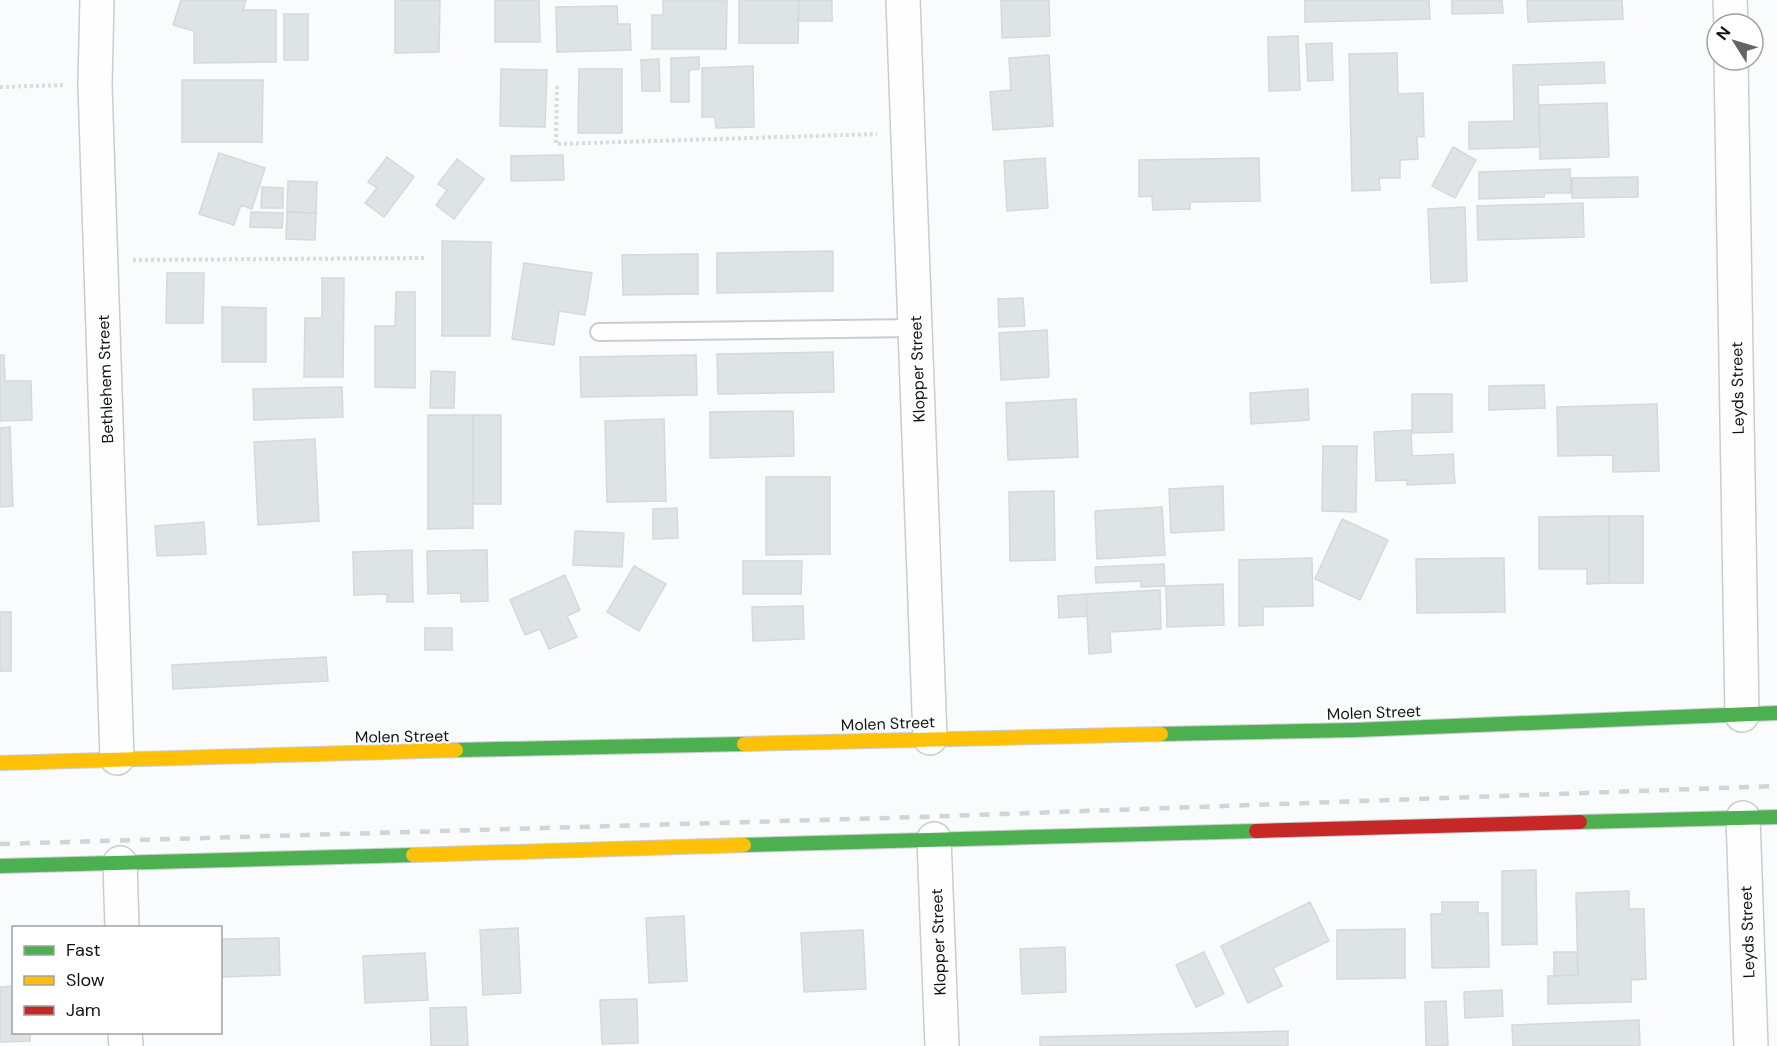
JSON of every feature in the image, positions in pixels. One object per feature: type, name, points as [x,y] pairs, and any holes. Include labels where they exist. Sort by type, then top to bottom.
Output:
[{"type":"street","name":"Bethlehem Street","points":[[97,0],[95,85],[117,758]]},
{"type":"street","name":"Klopper Street","points":[[903,0],[930,738]]},
{"type":"street","name":"Leyds Street","points":[[1731,72],[1742,715]]},
{"type":"street","name":"Molen Street","points":[[0,763],[117,758],[930,738],[1355,730],[1777,713]]},
{"type":"street","points":[[0,866],[1777,817]]},
{"type":"street","name":"Leyds Street","points":[[1743,818],[1751,1046]]},
{"type":"street","name":"Klopper Street","points":[[934,839],[942,1046]]},
{"type":"street","points":[[120,863],[122,926]]},
{"type":"lane","points":[[598,332],[915,328]]},
{"type":"path","points":[[0,87],[95,85]]},
{"type":"path","points":[[558,86],[556,144],[908,134]]},
{"type":"path","points":[[101,260],[426,258]]},
{"type":"building","points":[[181,0],[246,0],[243,10],[276,10],[276,62],[194,63],[194,31],[173,25]]},
{"type":"building","points":[[395,0],[440,0],[439,52],[395,53]]},
{"type":"building","points":[[495,0],[539,0],[540,42],[495,42]]},
{"type":"building","points":[[739,0],[799,0],[798,43],[739,43]]},
{"type":"building","points":[[799,0],[832,0],[832,21],[798,21]]},
{"type":"building","points":[[1001,0],[1049,0],[1050,36],[1002,38]]},
{"type":"building","points":[[1305,0],[1429,0],[1430,19],[1305,22]]},
{"type":"building","points":[[1452,0],[1502,0],[1503,13],[1452,14]]},
{"type":"building","points":[[1527,0],[1622,0],[1623,19],[1528,22]]},
{"type":"building","points":[[663,1],[727,1],[726,49],[652,49],[652,15],[663,15]]},
{"type":"building","points":[[617,6],[618,24],[630,24],[631,50],[557,52],[556,7]]},
{"type":"building","points":[[284,14],[308,14],[308,60],[284,60]]},
{"type":"building","points":[[1298,36],[1300,90],[1269,91],[1268,37]]},
{"type":"building","points":[[1332,43],[1333,80],[1308,81],[1306,44]]},
{"type":"building","points":[[1397,53],[1398,94],[1423,93],[1424,137],[1417,136],[1418,159],[1400,160],[1400,178],[1379,178],[1380,190],[1352,191],[1349,54]]},
{"type":"building","points":[[1049,55],[1053,126],[993,130],[990,92],[1011,90],[1009,58]]},
{"type":"building","points":[[699,57],[699,69],[689,70],[689,102],[671,102],[671,58]]},
{"type":"building","points":[[659,59],[660,91],[642,91],[641,60]]},
{"type":"building","points":[[1604,62],[1605,83],[1538,85],[1540,147],[1469,149],[1469,122],[1514,121],[1513,65]]},
{"type":"building","points":[[753,66],[754,127],[716,128],[715,117],[702,117],[702,68]]},
{"type":"building","points":[[501,69],[547,70],[545,127],[500,126]]},
{"type":"building","points":[[579,69],[622,69],[622,133],[578,133]]},
{"type":"building","points":[[182,80],[263,80],[262,142],[182,142]]},
{"type":"building","points":[[1607,103],[1609,157],[1540,159],[1539,105]]},
{"type":"building","points":[[1453,147],[1476,160],[1455,198],[1432,186]]},
{"type":"building","points":[[219,153],[265,168],[252,209],[241,205],[234,225],[199,214]]},
{"type":"building","points":[[563,155],[564,180],[511,181],[511,156]]},
{"type":"building","points":[[387,157],[414,177],[384,217],[365,203],[377,188],[368,182]]},
{"type":"building","points":[[1045,158],[1048,208],[1007,211],[1004,161]]},
{"type":"building","points":[[1259,158],[1260,201],[1190,202],[1190,209],[1153,210],[1152,196],[1139,197],[1139,160]]},
{"type":"building","points":[[457,159],[484,179],[454,219],[436,205],[447,190],[438,184]]},
{"type":"building","points":[[1570,169],[1571,193],[1545,193],[1544,197],[1479,199],[1479,172]]},
{"type":"building","points":[[1638,177],[1638,197],[1572,198],[1572,178]]},
{"type":"building","points":[[288,181],[317,182],[316,213],[287,212]]},
{"type":"building","points":[[262,187],[283,188],[283,208],[261,208]]},
{"type":"building","points":[[1583,203],[1584,237],[1478,240],[1477,206]]},
{"type":"building","points":[[1465,207],[1467,281],[1431,283],[1428,209]]},
{"type":"building","points":[[251,212],[283,213],[282,228],[250,227]]},
{"type":"building","points":[[287,212],[316,213],[315,240],[286,239]]},
{"type":"building","points":[[442,241],[491,242],[490,336],[442,336]]},
{"type":"building","points":[[833,251],[833,291],[717,293],[717,253]]},
{"type":"building","points":[[698,254],[698,294],[623,295],[622,255]]},
{"type":"building","points":[[524,263],[592,273],[585,315],[559,311],[554,345],[512,339]]},
{"type":"building","points":[[167,273],[204,273],[203,323],[166,323]]},
{"type":"building","points":[[322,278],[344,278],[343,377],[304,377],[305,318],[322,318]]},
{"type":"building","points":[[396,292],[415,292],[415,388],[375,387],[375,326],[395,326]]},
{"type":"building","points":[[1023,298],[1025,326],[999,327],[998,299]]},
{"type":"building","points":[[222,307],[266,308],[266,362],[222,362]]},
{"type":"building","points":[[1047,330],[1049,377],[1001,380],[999,333]]},
{"type":"building","points":[[833,352],[834,392],[718,394],[717,354]]},
{"type":"building","points":[[0,355],[4,355],[5,381],[31,381],[32,420],[0,421]]},
{"type":"building","points":[[696,355],[697,395],[581,397],[580,357]]},
{"type":"building","points":[[431,371],[455,372],[454,408],[430,408]]},
{"type":"building","points":[[1544,385],[1545,408],[1489,410],[1489,386]]},
{"type":"building","points":[[342,387],[343,417],[254,420],[253,389]]},
{"type":"building","points":[[1308,389],[1309,420],[1251,424],[1250,393]]},
{"type":"building","points":[[1412,394],[1452,394],[1452,432],[1412,433]]},
{"type":"building","points":[[1076,399],[1078,457],[1008,460],[1006,403]]},
{"type":"building","points":[[1657,404],[1659,471],[1613,472],[1613,455],[1558,456],[1557,407]]},
{"type":"building","points":[[793,411],[794,456],[710,458],[710,412]]},
{"type":"building","points":[[428,415],[473,415],[473,528],[428,529]]},
{"type":"building","points":[[473,415],[501,415],[501,504],[473,504]]},
{"type":"building","points":[[664,419],[666,501],[607,502],[605,421]]},
{"type":"building","points":[[10,427],[13,506],[0,507],[0,428]]},
{"type":"building","points":[[1411,430],[1412,456],[1453,454],[1455,483],[1407,485],[1407,480],[1376,481],[1374,432]]},
{"type":"building","points":[[315,439],[319,521],[258,525],[254,442]]},
{"type":"building","points":[[1323,446],[1357,446],[1356,512],[1322,511]]},
{"type":"building","points":[[766,477],[830,477],[830,554],[766,555]]},
{"type":"building","points":[[1223,486],[1224,530],[1171,533],[1169,489]]},
{"type":"building","points":[[1054,491],[1055,560],[1010,561],[1009,492]]},
{"type":"building","points":[[1162,507],[1165,555],[1097,559],[1095,511]]},
{"type":"building","points":[[677,508],[678,538],[653,539],[653,509]]},
{"type":"building","points":[[1609,516],[1643,516],[1643,583],[1609,583]]},
{"type":"building","points":[[1609,516],[1609,583],[1587,584],[1587,569],[1539,569],[1539,517]]},
{"type":"building","points":[[1342,519],[1388,540],[1360,600],[1315,579]]},
{"type":"building","points":[[204,522],[206,554],[157,556],[155,526]]},
{"type":"building","points":[[575,531],[624,533],[622,567],[573,565]]},
{"type":"building","points":[[412,550],[413,602],[387,602],[387,594],[354,595],[353,552]]},
{"type":"building","points":[[487,550],[488,601],[461,602],[461,593],[428,594],[427,551]]},
{"type":"building","points":[[1312,558],[1313,606],[1263,607],[1263,625],[1239,626],[1239,560]]},
{"type":"building","points":[[1504,558],[1505,612],[1417,613],[1416,559]]},
{"type":"building","points":[[743,561],[802,561],[801,594],[743,594]]},
{"type":"building","points":[[1164,564],[1165,586],[1141,587],[1141,581],[1096,583],[1095,567]]},
{"type":"building","points":[[634,566],[666,584],[639,631],[607,612]]},
{"type":"building","points":[[565,575],[580,610],[567,616],[577,637],[549,649],[540,629],[525,635],[510,600]]},
{"type":"building","points":[[1223,584],[1224,625],[1167,627],[1166,586]]},
{"type":"building","points":[[1160,590],[1161,629],[1110,632],[1111,652],[1089,654],[1086,594]]},
{"type":"building","points":[[1086,594],[1087,616],[1059,618],[1058,596]]},
{"type":"building","points":[[803,606],[804,639],[753,641],[752,607]]},
{"type":"building","points":[[0,612],[11,612],[11,671],[0,671]]},
{"type":"building","points":[[425,628],[452,628],[452,650],[425,650]]},
{"type":"building","points":[[326,657],[328,681],[173,689],[172,665]]},
{"type":"building","points":[[1536,870],[1537,944],[1502,945],[1502,871]]},
{"type":"building","points":[[1629,891],[1629,909],[1644,909],[1646,979],[1631,980],[1631,1002],[1548,1004],[1548,976],[1578,975],[1576,893]]},
{"type":"building","points":[[1310,902],[1329,941],[1273,968],[1282,986],[1248,1003],[1221,946]]},
{"type":"building","points":[[1442,902],[1478,902],[1478,913],[1488,913],[1489,967],[1432,968],[1431,914],[1442,914]]},
{"type":"building","points":[[684,916],[687,981],[649,983],[646,918]]},
{"type":"building","points":[[518,928],[521,993],[483,995],[480,930]]},
{"type":"building","points":[[1405,929],[1405,978],[1337,979],[1337,930]]},
{"type":"building","points":[[863,930],[866,989],[804,992],[801,933]]},
{"type":"building","points":[[279,938],[280,975],[222,977],[222,939]]},
{"type":"building","points":[[1065,947],[1066,992],[1022,994],[1020,949]]},
{"type":"building","points":[[1204,952],[1224,994],[1196,1007],[1176,965]]},
{"type":"building","points":[[1554,952],[1577,952],[1578,975],[1554,976]]},
{"type":"building","points":[[425,953],[428,1000],[365,1003],[363,956]]},
{"type":"building","points":[[12,986],[12,1034],[30,1034],[30,1041],[0,1042],[0,987]]},
{"type":"building","points":[[1502,990],[1503,1016],[1465,1018],[1464,992]]},
{"type":"building","points":[[637,999],[638,1043],[602,1044],[600,1000]]},
{"type":"building","points":[[1446,1001],[1448,1046],[1426,1046],[1425,1002]]},
{"type":"building","points":[[466,1007],[468,1046],[431,1046],[430,1008]]},
{"type":"building","points":[[1639,1020],[1640,1046],[1513,1046],[1512,1025]]},
{"type":"building","points":[[1288,1031],[1288,1046],[1040,1046],[1040,1037]]},
{"type":"railway","points":[[0,844],[920,817],[1777,786]]},
{"type":"traffic: fast","points":[[1161,734],[1355,730],[1777,713]]},
{"type":"traffic: fast","points":[[456,750],[744,744]]},
{"type":"traffic: fast","points":[[1580,822],[1777,817]]},
{"type":"traffic: fast","points":[[744,845],[1256,831]]},
{"type":"traffic: fast","points":[[0,866],[413,855]]},
{"type":"traffic: slow","points":[[744,744],[1161,734]]},
{"type":"traffic: slow","points":[[0,763],[456,750]]},
{"type":"traffic: slow","points":[[413,855],[744,845]]},
{"type":"traffic: jam","points":[[1256,831],[1580,822]]}]
